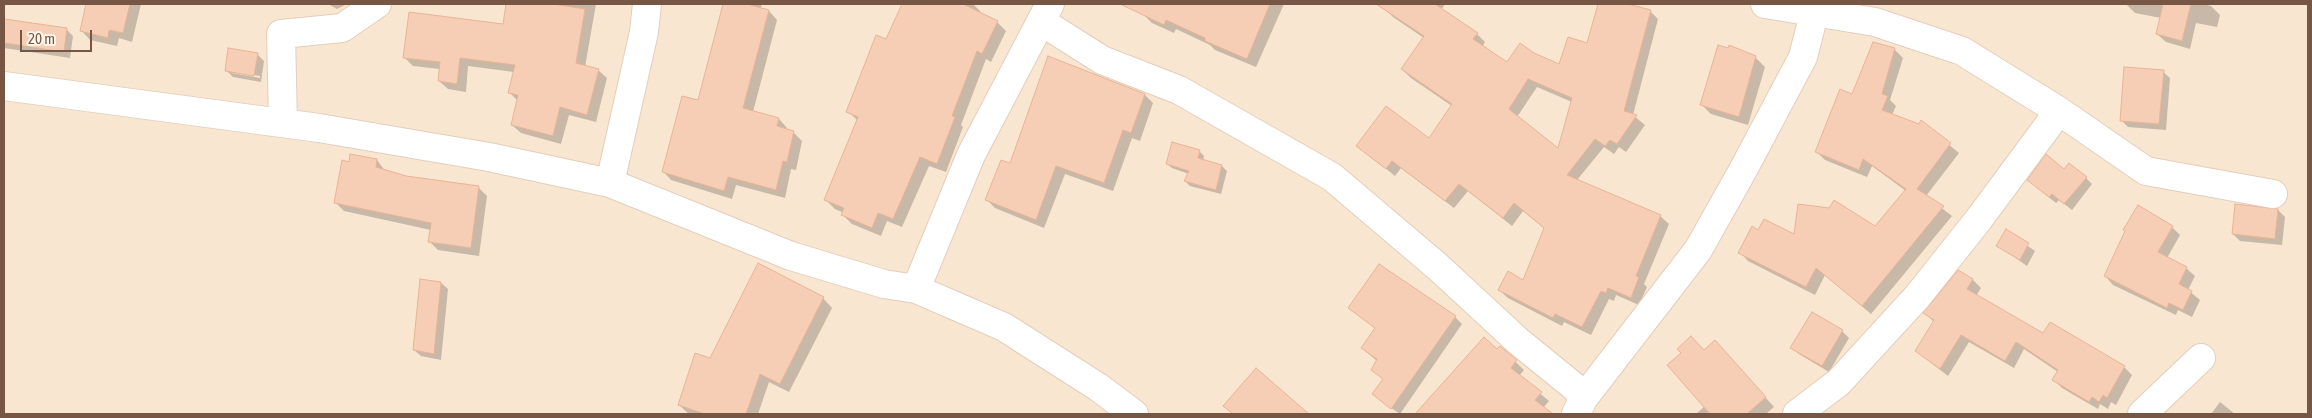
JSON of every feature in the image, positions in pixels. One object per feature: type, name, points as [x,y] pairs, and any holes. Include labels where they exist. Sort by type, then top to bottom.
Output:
[{"type":"street","points":[[283,124],[281,34],[342,28],[377,4]]},
{"type":"street","points":[[610,183],[644,32],[648,4]]},
{"type":"street","points":[[1765,4],[1814,14],[1875,22],[1962,51],[2059,111],[2146,171],[2274,194]]},
{"type":"street","points":[[916,289],[971,155],[1046,13],[1102,60],[1179,90],[1332,177],[1438,267],[1518,341],[1577,389],[1579,407]]},
{"type":"street","points":[[1579,407],[1698,250],[1744,170],[1803,57],[1814,14]]},
{"type":"street","points":[[4,86],[283,124],[489,157],[610,183],[791,256],[884,284],[916,289],[1004,328],[1098,387],[1134,414]]},
{"type":"street","points":[[1797,414],[1839,382],[1916,297],[1979,220],[2059,111]]},
{"type":"street","points":[[2142,414],[2200,358]]},
{"type":"shaded area","points":[[4,4],[2308,4],[2308,414],[4,414]]},
{"type":"building","points":[[86,4],[130,4],[123,33],[109,30],[108,38],[80,31]]},
{"type":"building","points":[[506,4],[553,4],[585,9],[576,63],[599,69],[587,115],[560,107],[553,136],[511,125],[518,95],[508,93],[515,65],[460,58],[457,84],[438,81],[440,62],[403,58],[409,12],[503,24]]},
{"type":"building","points":[[723,4],[747,4],[769,10],[743,108],[779,118],[777,126],[794,131],[787,162],[783,161],[776,190],[728,177],[724,191],[662,172],[682,96],[698,100]]},
{"type":"building","points":[[902,4],[963,4],[998,21],[982,54],[977,51],[952,116],[955,117],[937,164],[920,157],[893,219],[878,213],[872,228],[841,215],[844,208],[824,200],[858,117],[846,112],[876,35],[886,39]]},
{"type":"building","points":[[1120,4],[1270,4],[1247,59],[1205,41],[1205,38],[1166,20],[1164,25]]},
{"type":"building","points":[[1376,4],[1435,4],[1478,33],[1473,39],[1507,62],[1520,43],[1534,53],[1559,64],[1568,37],[1587,43],[1598,4],[1628,4],[1651,10],[1624,111],[1637,115],[1617,144],[1610,140],[1605,146],[1595,139],[1567,175],[1661,215],[1636,276],[1639,277],[1631,298],[1608,288],[1606,293],[1601,291],[1582,327],[1555,314],[1553,318],[1498,290],[1508,271],[1523,280],[1544,228],[1514,203],[1503,218],[1459,184],[1445,201],[1392,161],[1386,169],[1356,146],[1386,106],[1429,138],[1452,104],[1401,69],[1424,36]],"holes":[[[1528,79],[1572,98],[1558,148],[1509,109]]]},
{"type":"building","points":[[2163,4],[2191,4],[2182,41],[2156,34]]},
{"type":"building","points":[[4,19],[67,28],[64,52],[4,43]]},
{"type":"building","points":[[1873,42],[1895,48],[1882,94],[1888,96],[1882,110],[1919,124],[1921,120],[1951,143],[1917,189],[1944,206],[1862,306],[1816,268],[1806,287],[1738,253],[1752,226],[1758,230],[1764,219],[1794,234],[1798,204],[1829,208],[1834,200],[1875,226],[1906,189],[1863,159],[1859,170],[1815,152],[1840,89],[1852,94]]},
{"type":"building","points":[[1718,45],[1728,48],[1729,45],[1756,56],[1739,117],[1700,105]]},
{"type":"building","points":[[228,48],[258,53],[254,76],[225,71]]},
{"type":"building","points":[[1048,56],[1145,94],[1131,133],[1123,130],[1104,183],[1056,166],[1036,220],[985,200],[1001,160],[1010,163]]},
{"type":"building","points":[[2124,67],[2164,70],[2159,124],[2120,121]]},
{"type":"building","points":[[1172,142],[1200,150],[1198,158],[1222,165],[1216,190],[1184,181],[1189,171],[1166,164]]},
{"type":"building","points":[[350,154],[377,159],[376,167],[406,176],[479,186],[471,248],[428,242],[431,223],[334,203],[342,160],[349,162]]},
{"type":"building","points":[[2046,154],[2064,169],[2069,163],[2087,177],[2064,204],[2052,194],[2049,197],[2027,180]]},
{"type":"building","points":[[2235,204],[2278,209],[2275,239],[2232,234]]},
{"type":"building","points":[[2138,205],[2173,226],[2158,252],[2187,267],[2179,284],[2192,291],[2183,310],[2169,303],[2167,308],[2104,276],[2125,231],[2123,230]]},
{"type":"building","points":[[2006,229],[2029,243],[2020,260],[1996,246]]},
{"type":"building","points":[[758,263],[824,297],[780,384],[760,374],[746,414],[705,414],[678,405],[695,353],[710,358]]},
{"type":"building","points":[[1379,264],[1456,316],[1391,409],[1372,394],[1383,379],[1371,370],[1377,359],[1361,348],[1375,328],[1348,308]]},
{"type":"building","points":[[1958,270],[1973,279],[1967,289],[2043,333],[2050,322],[2125,366],[2107,398],[2103,395],[2099,402],[2092,397],[2089,402],[2052,380],[2058,370],[2016,342],[2005,361],[1961,335],[1940,369],[1915,351],[1934,320],[1923,313]]},
{"type":"building","points":[[420,279],[441,282],[434,354],[413,350]]},
{"type":"building","points":[[1812,312],[1843,330],[1822,366],[1790,348]]},
{"type":"building","points":[[1691,336],[1704,350],[1715,340],[1766,397],[1747,414],[1710,414],[1667,365],[1681,353],[1677,349]]},
{"type":"building","points":[[1484,337],[1497,349],[1500,346],[1517,360],[1511,368],[1542,392],[1535,400],[1553,414],[1415,414]]},
{"type":"building","points":[[1256,368],[1309,414],[1233,414],[1223,406]]}]
